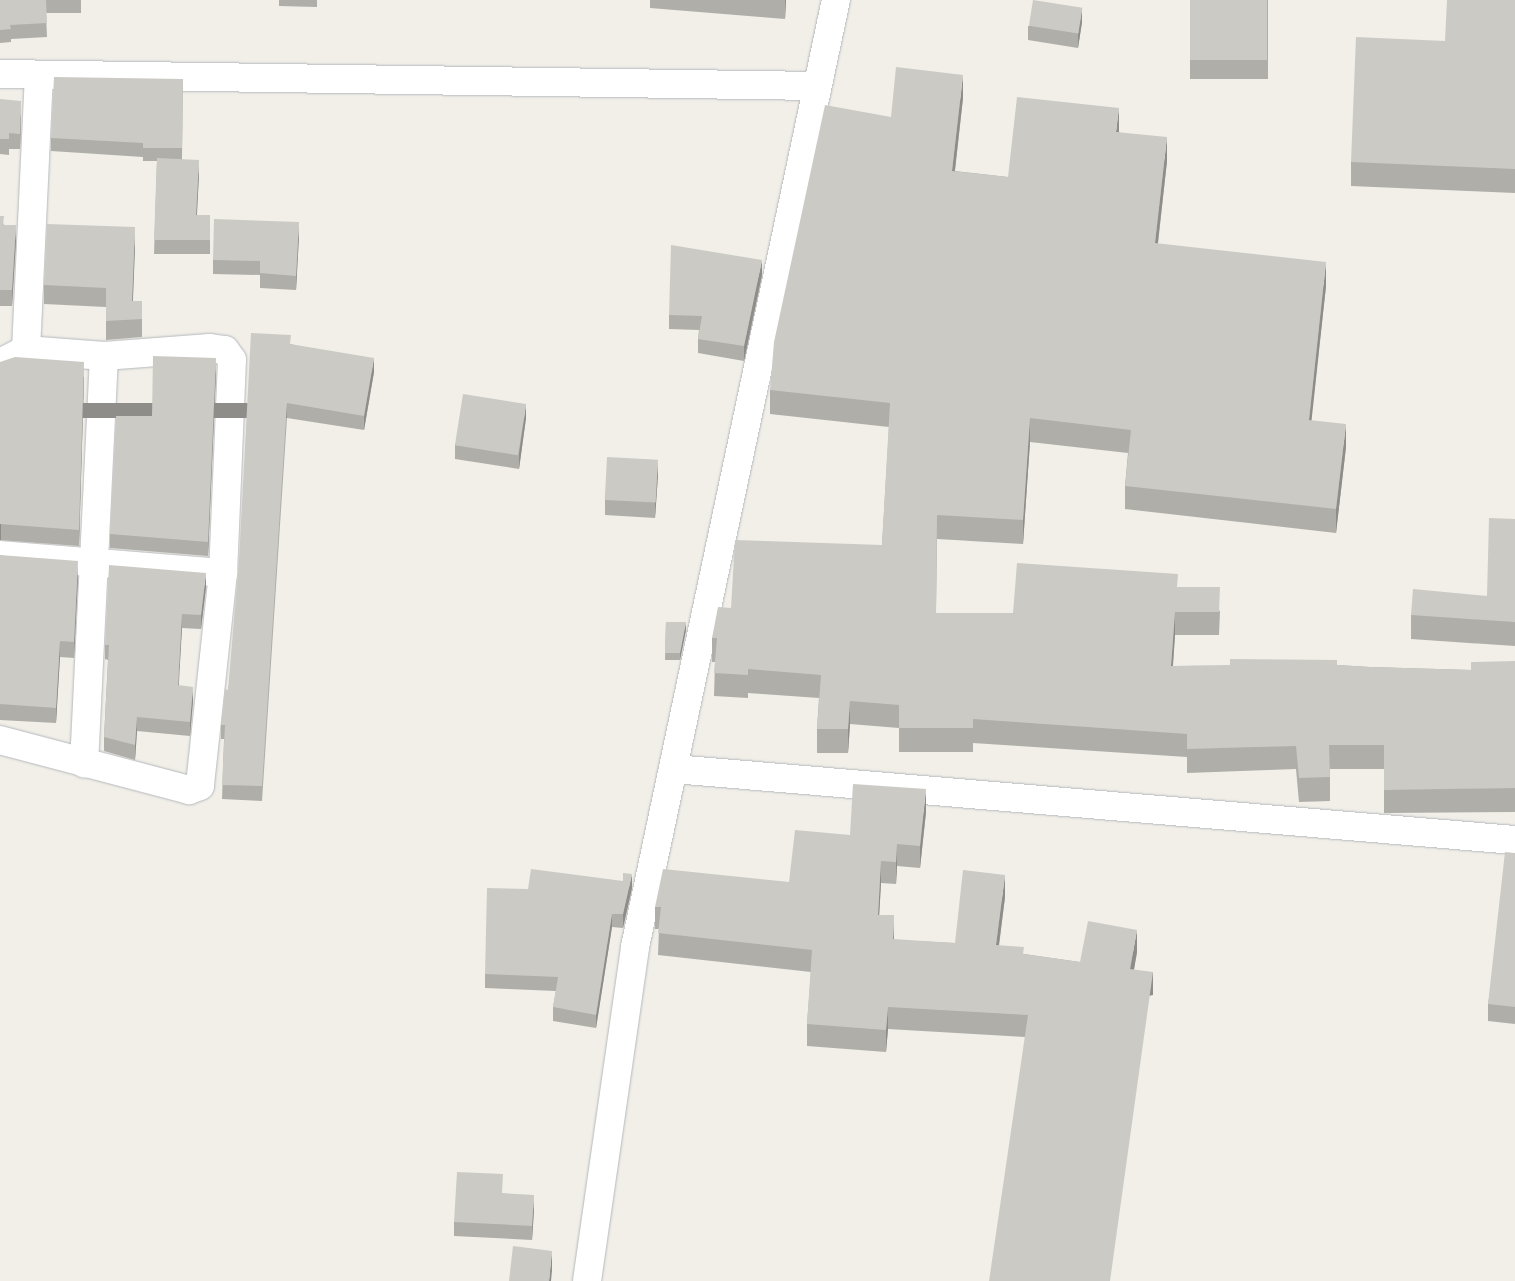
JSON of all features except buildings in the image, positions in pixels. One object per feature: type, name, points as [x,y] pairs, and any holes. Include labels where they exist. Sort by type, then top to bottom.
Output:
[{"type":"street","points":[[587,1281],[634,947],[674,769],[836,0]]},
{"type":"street","points":[[0,74],[39,77],[817,86]]},
{"type":"street","points":[[26,350],[39,77]]},
{"type":"street","points":[[0,363],[26,350],[104,356],[210,348],[225,350],[232,360],[223,573],[204,782],[189,790],[84,764],[0,740]]},
{"type":"street","points":[[84,764],[104,356]]},
{"type":"street","points":[[0,555],[223,573]]},
{"type":"street","points":[[674,769],[1515,840]]}]
